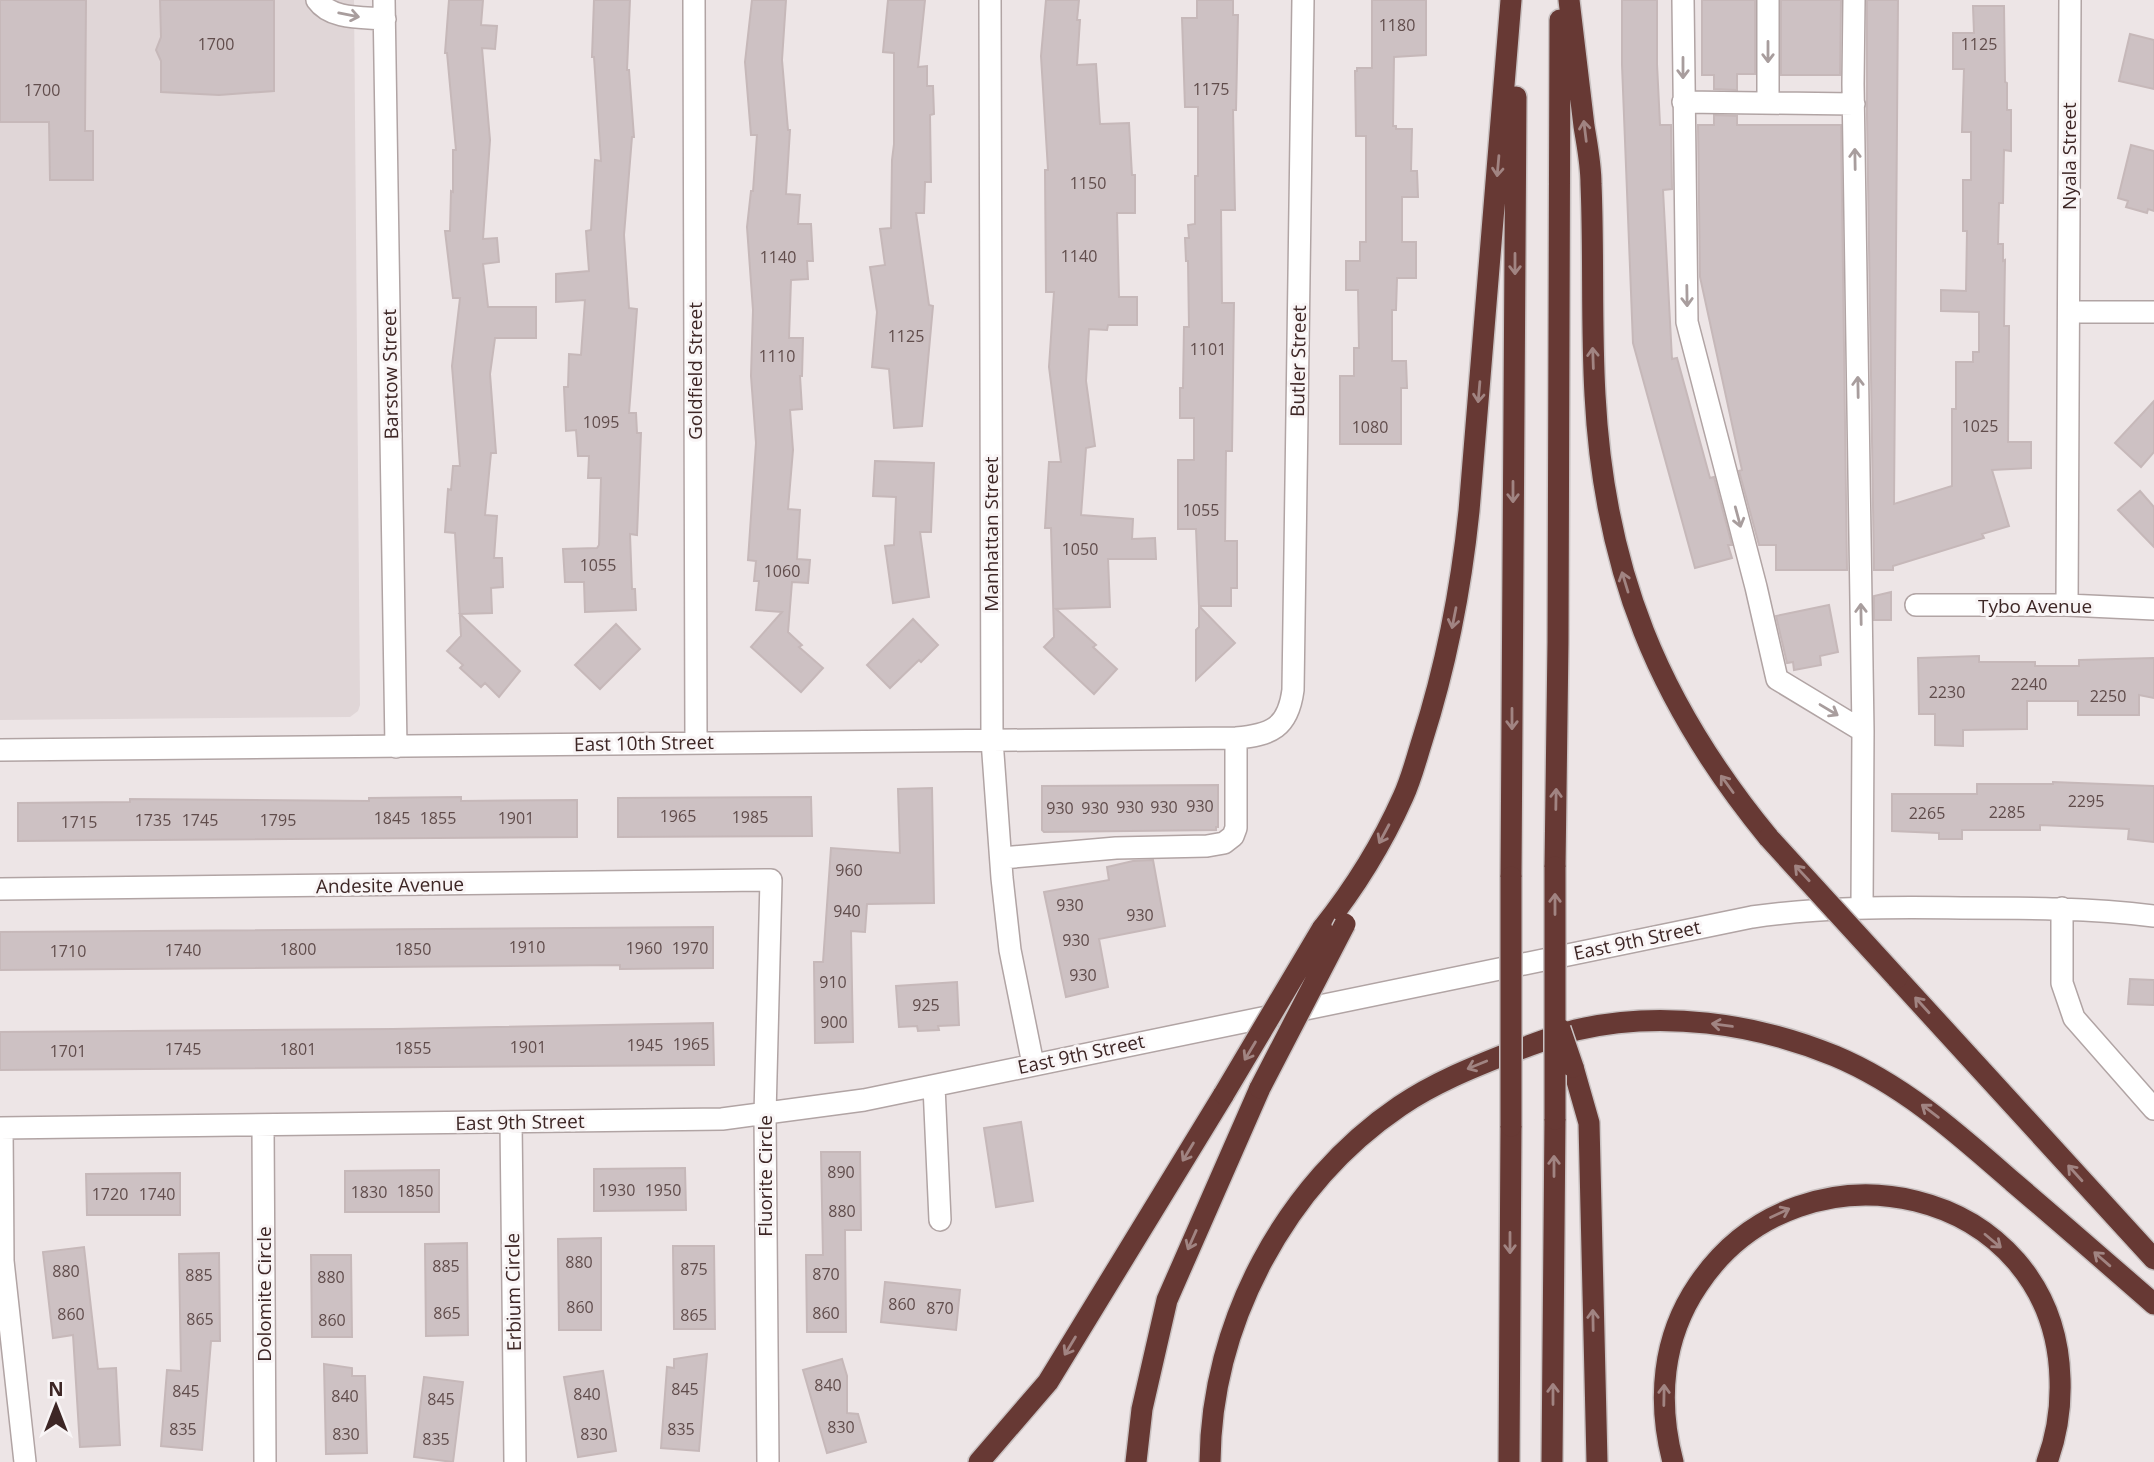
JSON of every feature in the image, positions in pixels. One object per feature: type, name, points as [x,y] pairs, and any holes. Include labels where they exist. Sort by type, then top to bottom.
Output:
[{"type":"highway","points":[[1509,1462],[1514,0]]},
{"type":"highway","points":[[979,1462],[1048,1382],[1322,929],[1353,889],[1404,796],[1436,697],[1457,604],[1469,511],[1514,0]]},
{"type":"highway","points":[[1552,1462],[1560,0]]},
{"type":"highway","points":[[1569,0],[1591,181],[1595,397],[1603,481],[1613,539],[1641,628],[1678,706],[1721,776],[1769,838],[2154,1259]]},
{"type":"highway","points":[[1136,1462],[1142,1409],[1167,1300],[1260,1088],[1345,924],[1353,889]]},
{"type":"highway","points":[[1554,1010],[1590,1123],[1597,1462]]},
{"type":"highway","points":[[1210,1462],[1213,1417],[1219,1384],[1237,1318],[1250,1286],[1277,1235],[1327,1170],[1349,1147],[1398,1107],[1452,1076],[1542,1041],[1577,1030],[1614,1023],[1651,1020],[1726,1025],[1798,1043],[1866,1070],[1943,1121],[2154,1304]]},
{"type":"highway","points":[[1673,1462],[1664,1417],[1666,1368],[1679,1318],[1707,1270],[1726,1250],[1772,1216],[1820,1199],[1867,1194],[1913,1200],[1957,1216],[1999,1245],[2035,1288],[2048,1313],[2060,1368],[2058,1424],[2047,1462]]},
{"type":"street","points":[[317,0],[321,5],[345,16],[384,9]]},
{"type":"street","name":"Goldfield Street","points":[[694,0],[696,743]]},
{"type":"street","name":"Manhattan Street","points":[[990,0],[992,740],[1010,950],[1033,1064]]},
{"type":"street","name":"Butler Street","points":[[1283,721],[1291,703],[1293,678],[1303,0]]},
{"type":"street","points":[[1683,0],[1687,322],[1756,587],[1777,679],[1863,731]]},
{"type":"street","points":[[1768,0],[1768,103]]},
{"type":"street","points":[[1854,0],[1863,731],[1862,907]]},
{"type":"street","name":"Nyala Street","points":[[2067,606],[2070,0]]},
{"type":"street","name":"Barstow Street","points":[[384,9],[396,747]]},
{"type":"street","points":[[1683,102],[1854,104]]},
{"type":"street","points":[[2069,312],[2152,312]]},
{"type":"street","name":"Tybo Avenue","points":[[1916,606],[2154,609]]},
{"type":"street","name":"East 10th Street","points":[[0,750],[1236,738],[1269,732],[1283,721]]},
{"type":"street","points":[[1002,858],[1116,848],[1207,846],[1224,843],[1233,836],[1236,828],[1236,738]]},
{"type":"street","name":"Andesite Avenue","points":[[0,889],[771,880],[771,890]]},
{"type":"street","name":"Fluorite Circle","points":[[768,1462],[765,1115],[771,890]]},
{"type":"street","name":"East 9th Street","points":[[1,1128],[722,1119],[765,1115],[934,1086],[1752,916],[1862,907],[2063,908],[2154,916]]},
{"type":"street","points":[[2063,908],[2062,983],[2074,1018],[2154,1109]]},
{"type":"street","points":[[934,1086],[940,1220]]},
{"type":"street","name":"Erbium Circle","points":[[511,1122],[515,1462]]},
{"type":"street","name":"Dolomite Circle","points":[[263,1126],[265,1462]]},
{"type":"street","points":[[1,1128],[3,1261],[25,1462]]},
{"type":"shaded area","points":[[0,0],[354,0],[360,705],[358,711],[350,717],[0,720]]},
{"type":"building","points":[[0,0],[86,0],[85,131],[93,131],[93,180],[50,180],[49,122],[0,122]]},
{"type":"building","points":[[160,0],[274,0],[274,91],[219,95],[161,92],[161,61],[156,50],[161,37]]},
{"type":"building","points":[[449,0],[483,0],[481,25],[497,26],[495,49],[482,48],[490,140],[483,239],[497,238],[499,262],[483,264],[488,307],[536,307],[536,338],[495,338],[490,374],[496,453],[491,453],[485,515],[497,516],[494,558],[502,558],[503,587],[491,588],[492,613],[460,614],[520,671],[499,697],[485,683],[481,687],[460,668],[463,665],[447,651],[461,636],[455,533],[445,532],[448,489],[451,490],[453,466],[460,466],[452,366],[460,298],[453,298],[445,231],[450,231],[453,150],[456,150],[445,53]]},
{"type":"building","points":[[594,0],[630,0],[627,70],[634,137],[624,235],[629,308],[637,309],[629,413],[636,413],[637,433],[641,433],[637,535],[630,534],[632,589],[635,589],[636,610],[585,612],[584,582],[565,582],[563,549],[597,548],[599,545],[601,478],[588,478],[589,456],[578,456],[576,430],[566,431],[564,387],[568,387],[569,354],[581,355],[585,300],[556,302],[556,274],[589,271],[586,231],[591,230],[595,160],[601,161],[592,57]]},
{"type":"building","points":[[752,0],[786,0],[782,60],[790,130],[786,194],[800,195],[798,224],[811,224],[813,261],[807,261],[808,279],[791,280],[789,338],[803,338],[800,376],[802,409],[790,410],[793,450],[788,509],[800,510],[797,559],[810,560],[808,583],[792,582],[788,632],[802,645],[799,647],[823,668],[801,692],[751,647],[782,612],[756,610],[759,581],[754,581],[756,561],[748,560],[756,443],[751,376],[753,310],[747,227],[757,135],[751,135],[745,62]]},
{"type":"building","points":[[888,0],[925,0],[918,67],[927,66],[927,86],[933,86],[934,114],[930,115],[931,182],[925,182],[924,213],[916,213],[929,305],[933,306],[922,426],[894,428],[889,369],[872,367],[877,312],[870,267],[885,265],[880,229],[891,228],[894,53],[883,52]]},
{"type":"building","points":[[1046,0],[1079,0],[1077,65],[1096,64],[1100,124],[1129,123],[1132,175],[1135,175],[1135,213],[1117,213],[1119,297],[1137,297],[1137,325],[1108,325],[1107,330],[1089,329],[1086,381],[1095,446],[1086,448],[1081,515],[1133,519],[1132,539],[1155,538],[1156,559],[1108,559],[1110,607],[1056,609],[1096,645],[1093,647],[1117,669],[1094,694],[1044,647],[1054,637],[1051,528],[1045,528],[1049,462],[1061,462],[1049,367],[1054,292],[1046,292],[1045,170],[1048,170],[1041,56]]},
{"type":"building","points":[[1197,0],[1233,0],[1233,15],[1238,15],[1236,110],[1233,110],[1235,210],[1221,210],[1222,303],[1234,303],[1232,451],[1226,451],[1225,541],[1237,541],[1237,588],[1231,588],[1231,606],[1199,606],[1196,529],[1178,529],[1178,460],[1194,460],[1194,418],[1180,418],[1180,388],[1183,388],[1184,327],[1189,327],[1185,238],[1189,238],[1188,225],[1195,224],[1195,176],[1198,176],[1198,107],[1185,107],[1182,18],[1197,18]]},
{"type":"building","points":[[1372,0],[1426,0],[1426,55],[1394,57],[1393,126],[1396,126],[1396,129],[1412,129],[1411,171],[1417,171],[1418,197],[1402,197],[1402,242],[1416,242],[1416,278],[1397,278],[1396,310],[1392,310],[1392,361],[1406,361],[1407,388],[1401,388],[1401,444],[1340,444],[1340,376],[1354,376],[1354,348],[1359,348],[1358,290],[1346,290],[1346,261],[1360,261],[1360,242],[1366,242],[1366,136],[1356,136],[1355,71],[1357,68],[1372,68]]},
{"type":"building","points":[[1622,0],[1657,0],[1660,125],[1671,125],[1672,189],[1663,190],[1672,359],[1677,358],[1710,478],[1714,477],[1732,545],[1728,545],[1732,558],[1695,568],[1633,343]]},
{"type":"building","points":[[1702,0],[1755,0],[1755,74],[1737,74],[1737,90],[1714,89],[1714,75],[1702,75]]},
{"type":"building","points":[[1781,0],[1841,0],[1840,75],[1781,75]]},
{"type":"building","points":[[1867,0],[1898,0],[1894,504],[1952,486],[1952,409],[1956,409],[1956,362],[1973,362],[1973,352],[1979,352],[1979,312],[1941,311],[1941,290],[1966,291],[1967,231],[1963,231],[1963,180],[1971,180],[1971,132],[1962,132],[1964,69],[1953,69],[1953,33],[1974,33],[1973,6],[2004,6],[2005,82],[2007,110],[2011,110],[2011,151],[2004,150],[2003,203],[1999,203],[1998,244],[2003,244],[2003,261],[2005,260],[2004,326],[2009,326],[2008,442],[2031,442],[2031,468],[1992,470],[2009,526],[1982,534],[1984,538],[1893,566],[1893,570],[1874,570]]},
{"type":"building","points":[[2130,34],[2154,40],[2154,89],[2119,81]]},
{"type":"building","points":[[1714,115],[1737,116],[1737,125],[1841,125],[1847,570],[1776,570],[1776,545],[1759,545],[1739,471],[1742,470],[1700,277],[1698,125],[1714,125]]},
{"type":"building","points":[[2131,145],[2154,151],[2154,211],[2148,209],[2147,213],[2126,207],[2128,201],[2118,198]]},
{"type":"building","points":[[2154,401],[2154,452],[2141,467],[2115,443]]},
{"type":"building","points":[[875,461],[934,463],[931,532],[920,532],[929,597],[893,603],[885,546],[894,545],[896,497],[873,496]]},
{"type":"building","points":[[2140,491],[2154,507],[2154,547],[2118,510]]},
{"type":"building","points":[[1891,592],[1891,620],[1874,620],[1874,596]]},
{"type":"building","points":[[1829,605],[1838,652],[1820,656],[1821,665],[1794,670],[1793,662],[1787,663],[1776,616]]},
{"type":"building","points":[[1199,606],[1235,643],[1196,680],[1196,630],[1199,627]]},
{"type":"building","points":[[913,619],[938,645],[890,688],[867,665]]},
{"type":"building","points":[[616,624],[640,649],[600,689],[575,665]]},
{"type":"building","points":[[1979,656],[1979,662],[2035,662],[2035,666],[2079,666],[2079,660],[2154,658],[2154,698],[2139,695],[2139,715],[2078,715],[2078,701],[2027,701],[2027,729],[1963,730],[1963,746],[1935,745],[1935,714],[1919,714],[1918,658]]},
{"type":"building","points":[[2053,782],[2154,786],[2154,842],[2128,839],[2129,829],[2040,825],[2040,830],[1962,830],[1962,839],[1939,839],[1939,833],[1892,831],[1892,794],[1977,794],[1977,784]]},
{"type":"building","points":[[1218,785],[1216,830],[1042,830],[1042,786]]},
{"type":"building","points":[[932,788],[934,903],[867,904],[865,932],[851,931],[853,1042],[815,1043],[814,962],[823,962],[831,848],[900,853],[898,789]]},
{"type":"building","points":[[461,797],[461,801],[577,800],[577,837],[18,841],[18,803],[130,802],[130,799],[369,801],[369,798]]},
{"type":"building","points":[[811,797],[812,836],[618,837],[618,798]]},
{"type":"building","points":[[1153,860],[1165,926],[1099,939],[1108,987],[1066,997],[1044,892],[1109,880],[1107,867]]},
{"type":"building","points":[[713,927],[713,968],[620,969],[620,965],[0,970],[0,932]]},
{"type":"building","points":[[2130,979],[2154,980],[2154,1005],[2128,1004]]},
{"type":"building","points":[[957,982],[959,1025],[918,1031],[917,1026],[899,1027],[896,986]]},
{"type":"building","points":[[713,1023],[714,1065],[0,1070],[0,1032]]},
{"type":"building","points":[[1021,1122],[1033,1201],[996,1207],[984,1128]]},
{"type":"building","points":[[821,1152],[860,1152],[861,1230],[845,1230],[846,1332],[807,1332],[806,1255],[823,1255]]},
{"type":"building","points":[[685,1168],[686,1210],[594,1211],[594,1169]]},
{"type":"building","points":[[439,1170],[439,1212],[345,1212],[345,1171]]},
{"type":"building","points":[[180,1173],[180,1215],[87,1215],[86,1174]]},
{"type":"building","points":[[601,1238],[601,1330],[559,1330],[558,1239]]},
{"type":"building","points":[[467,1243],[468,1335],[426,1336],[425,1244]]},
{"type":"building","points":[[673,1246],[714,1246],[715,1329],[674,1329]]},
{"type":"building","points":[[84,1247],[98,1369],[116,1368],[120,1445],[80,1447],[73,1335],[53,1338],[43,1252]]},
{"type":"building","points":[[219,1253],[220,1341],[211,1341],[202,1450],[161,1446],[167,1370],[181,1371],[179,1254]]},
{"type":"building","points":[[311,1255],[351,1255],[352,1337],[312,1337]]},
{"type":"building","points":[[885,1282],[960,1290],[956,1330],[881,1322]]},
{"type":"building","points":[[707,1354],[699,1451],[661,1448],[667,1367],[674,1368],[674,1359]]},
{"type":"building","points":[[842,1359],[847,1376],[847,1413],[858,1414],[866,1442],[827,1453],[803,1370]]},
{"type":"building","points":[[324,1364],[352,1368],[352,1376],[365,1376],[367,1453],[326,1454]]},
{"type":"building","points":[[603,1371],[616,1451],[578,1457],[564,1377]]},
{"type":"building","points":[[424,1377],[463,1382],[453,1462],[414,1457]]}]
